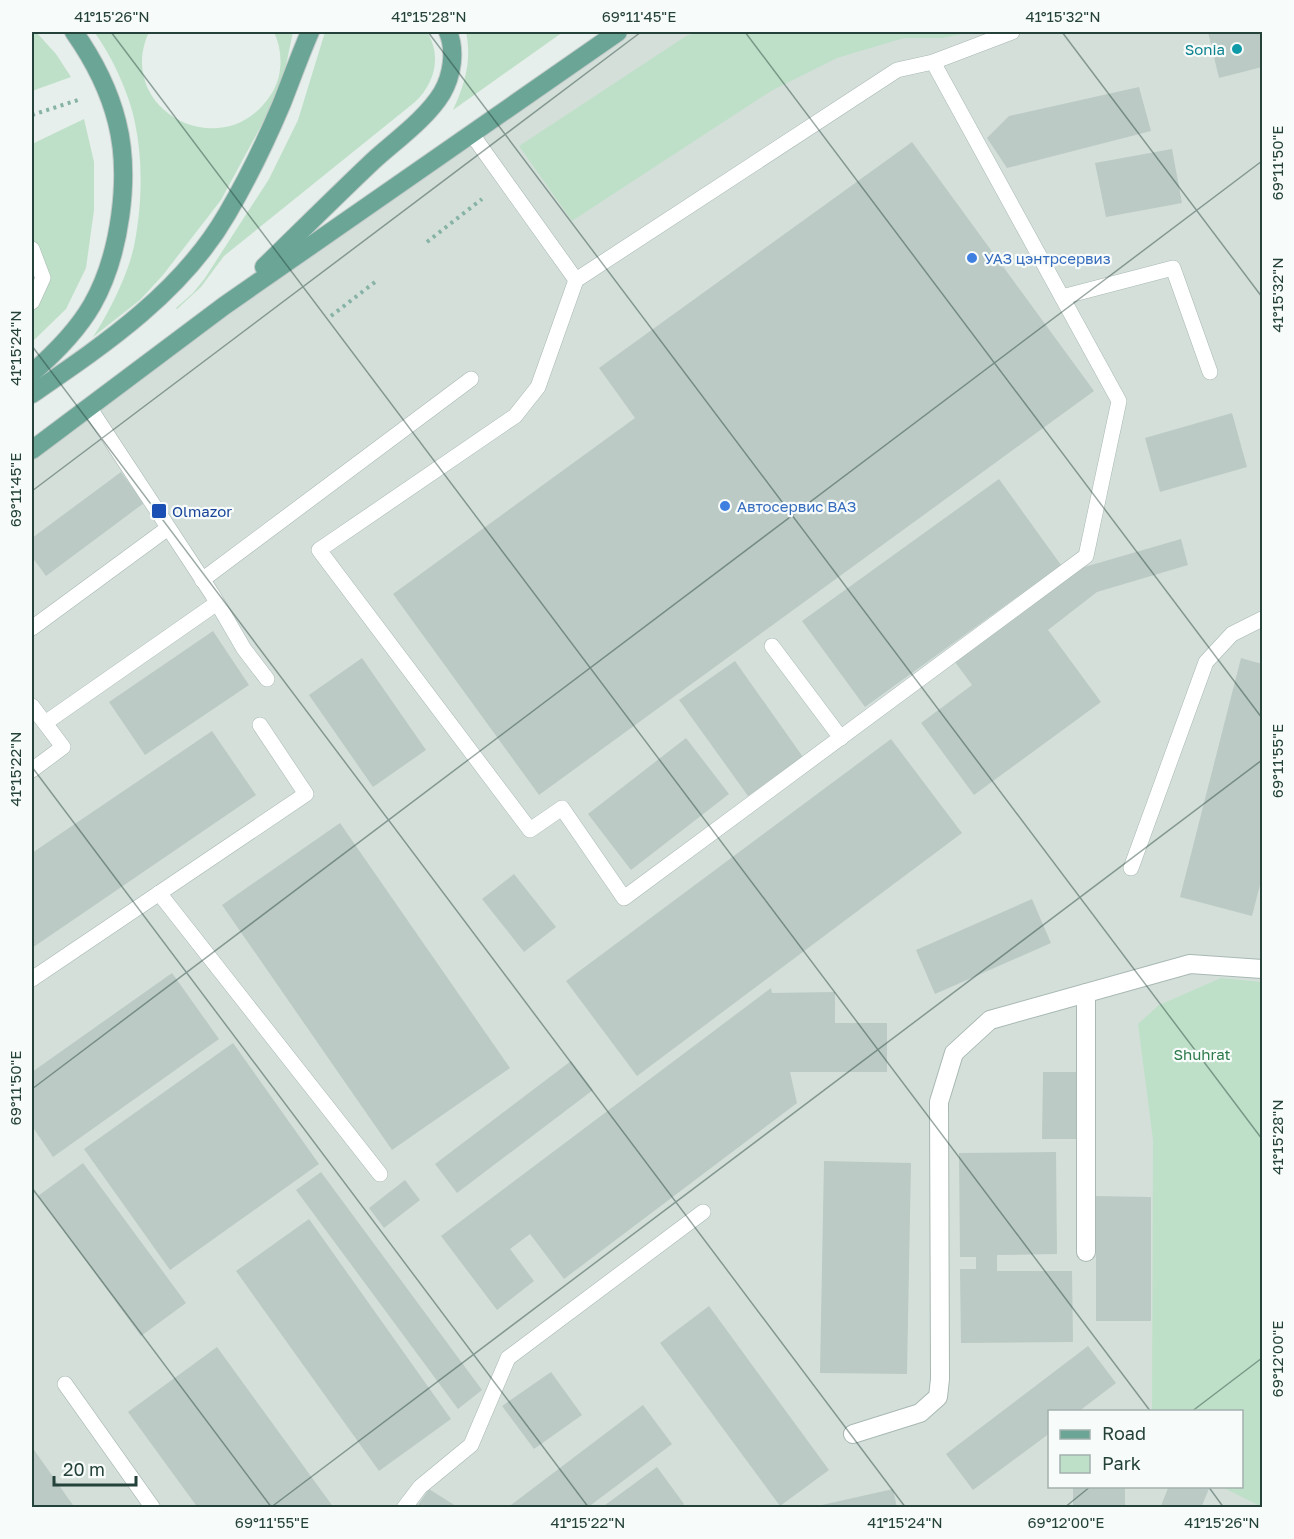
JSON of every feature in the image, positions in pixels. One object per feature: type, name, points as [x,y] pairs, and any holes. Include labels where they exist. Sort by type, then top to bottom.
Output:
[{"type":"main road","points":[[32,373],[64,344],[92,305],[111,260],[120,214],[122,150],[117,121],[95,65],[74,32]]},
{"type":"main road","points":[[32,394],[83,359],[140,315],[178,279],[200,254],[227,215],[255,161],[310,32]]},
{"type":"main road","points":[[224,306],[356,177],[429,110],[442,93],[450,73],[453,54],[448,32]]},
{"type":"main road","points":[[32,450],[224,306],[618,32]]},
{"type":"street","points":[[853,1434],[920,1413],[938,1397],[940,1379],[939,1102],[954,1053],[990,1020],[1191,964],[1263,969]]},
{"type":"street","points":[[1086,993],[1086,1252]]},
{"type":"lane","points":[[933,62],[1119,401],[1086,556],[624,898],[562,808],[530,830],[319,550],[515,416],[538,387],[576,280],[897,70],[933,62],[1012,32]]},
{"type":"lane","points":[[471,133],[576,280]]},
{"type":"lane","points":[[32,249],[43,278],[32,302]]},
{"type":"lane","points":[[1062,297],[1173,268],[1210,372]]},
{"type":"lane","points":[[202,580],[471,379]]},
{"type":"lane","points":[[88,407],[217,603],[244,649],[267,679]]},
{"type":"lane","points":[[32,628],[168,528]]},
{"type":"lane","points":[[45,723],[217,603]]},
{"type":"lane","points":[[1131,868],[1206,662],[1232,634],[1263,619]]},
{"type":"lane","points":[[772,646],[841,738]]},
{"type":"lane","points":[[32,706],[63,747],[32,770]]},
{"type":"lane","points":[[32,979],[306,794],[260,725]]},
{"type":"lane","points":[[159,893],[380,1174]]},
{"type":"lane","points":[[404,1508],[420,1487],[471,1445],[508,1358],[703,1212]]},
{"type":"lane","points":[[65,1384],[153,1508]]},
{"type":"path","points":[[32,115],[78,100]]},
{"type":"path","points":[[427,242],[482,199]]},
{"type":"path","points":[[331,316],[375,282]]},
{"type":"shaded area","points":[[618,32],[1262,32],[1262,1507],[32,1508],[32,450]]},
{"type":"green space","points":[[32,32],[36,32],[56,54],[71,77],[32,91]]},
{"type":"green space","points":[[94,32],[149,32],[142,60],[146,85],[160,106],[179,120],[203,128],[228,127],[252,115],[272,93],[278,79],[281,63],[274,32],[293,32],[281,89],[221,200],[163,275],[140,300],[93,337],[129,265],[137,227],[141,182],[138,137],[129,100],[113,63]]},
{"type":"green space","points":[[325,32],[427,32],[434,50],[432,78],[415,102],[224,256],[201,287],[177,309],[205,278],[269,179],[298,120]]},
{"type":"green space","points":[[466,32],[563,32],[453,110],[468,62]]},
{"type":"green space","points":[[698,32],[972,32],[943,38],[904,38],[837,58],[771,91],[572,221],[519,146],[686,36]]},
{"type":"green space","points":[[84,119],[94,162],[94,210],[86,268],[66,309],[32,342],[32,144]]},
{"type":"green space","name":"Shuhrat","points":[[1221,978],[1262,982],[1262,1507],[1224,1488],[1243,1488],[1243,1410],[1152,1410],[1153,1140],[1138,1024],[1159,1005]]},
{"type":"building","name":"Sonia","points":[[1208,32],[1262,32],[1262,67],[1219,78]]},
{"type":"building","points":[[1139,87],[1151,131],[1007,168],[987,138],[1009,116]]},
{"type":"building","name":"Автосервис ВАЗ","points":[[912,142],[1094,391],[539,795],[393,594],[635,418],[599,368]]},
{"type":"building","points":[[1172,149],[1182,203],[1106,217],[1095,163]]},
{"type":"building","points":[[1232,413],[1247,467],[1160,492],[1145,438]]},
{"type":"building","points":[[121,472],[144,503],[46,576],[32,557],[32,538]]},
{"type":"building","points":[[999,479],[1061,565],[865,707],[802,621]]},
{"type":"building","points":[[1181,539],[1188,565],[1097,592],[1048,630],[1101,702],[974,795],[921,723],[972,685],[955,662],[1081,568]]},
{"type":"building","points":[[213,631],[249,685],[145,755],[109,702]]},
{"type":"building","points":[[362,658],[426,750],[373,787],[309,695]]},
{"type":"building","points":[[1241,658],[1262,664],[1262,877],[1252,916],[1180,897]]},
{"type":"building","points":[[735,661],[803,757],[748,796],[679,700]]},
{"type":"building","points":[[212,731],[256,795],[32,948],[32,853]]},
{"type":"building","points":[[686,738],[729,794],[631,870],[588,814]]},
{"type":"building","points":[[891,739],[962,833],[637,1076],[566,981]]},
{"type":"building","points":[[340,823],[510,1068],[392,1150],[222,905]]},
{"type":"building","points":[[514,874],[556,927],[524,952],[482,899]]},
{"type":"building","points":[[1032,899],[1051,943],[935,994],[916,950]]},
{"type":"building","points":[[172,973],[219,1039],[53,1157],[32,1126],[32,1072]]},
{"type":"building","points":[[771,988],[772,993],[835,992],[835,1023],[887,1023],[887,1072],[790,1072],[797,1103],[564,1279],[530,1234],[510,1249],[534,1281],[497,1310],[441,1236]]},
{"type":"building","points":[[233,1043],[319,1164],[170,1270],[84,1149]]},
{"type":"building","points":[[571,1061],[593,1090],[457,1193],[435,1164]]},
{"type":"building","points":[[1043,1072],[1080,1072],[1079,1139],[1042,1139]]},
{"type":"building","points":[[1056,1152],[1057,1254],[997,1255],[997,1271],[1072,1271],[1073,1342],[961,1343],[960,1269],[976,1269],[976,1257],[960,1257],[959,1153]]},
{"type":"building","points":[[824,1161],[911,1163],[907,1374],[820,1373]]},
{"type":"building","points":[[83,1163],[186,1303],[141,1336],[38,1196]]},
{"type":"building","points":[[321,1172],[482,1390],[458,1409],[296,1190]]},
{"type":"building","points":[[405,1180],[420,1200],[384,1228],[369,1208]]},
{"type":"building","points":[[1096,1196],[1151,1197],[1151,1321],[1096,1321]]},
{"type":"building","points":[[309,1219],[451,1419],[379,1471],[236,1271]]},
{"type":"building","points":[[709,1306],[829,1470],[780,1506],[660,1343]]},
{"type":"building","points":[[1088,1346],[1116,1383],[1081,1410],[1048,1410],[1048,1434],[973,1490],[946,1454]]},
{"type":"building","points":[[217,1347],[334,1508],[198,1508],[128,1412]]},
{"type":"building","points":[[551,1372],[582,1415],[534,1449],[502,1406]]},
{"type":"building","points":[[643,1405],[672,1444],[587,1508],[507,1508]]},
{"type":"building","points":[[32,1447],[75,1508],[32,1508]]},
{"type":"building","points":[[657,1467],[684,1504],[680,1508],[601,1508]]},
{"type":"building","points":[[1073,1488],[1125,1488],[1125,1508],[1073,1508]]},
{"type":"building","points":[[1168,1488],[1209,1488],[1201,1508],[1160,1508]]},
{"type":"building","points":[[429,1489],[459,1508],[416,1508]]},
{"type":"building","points":[[893,1489],[897,1508],[813,1508],[813,1507]]},
{"type":"place","name":"Sonia","points":[[1237,49]]},
{"type":"place","name":"УАЗ цэнтрсервиз","points":[[972,258]]},
{"type":"place","name":"Автосервис ВАЗ","points":[[725,506]]},
{"type":"place","name":"Olmazor","points":[[159,511]]}]
